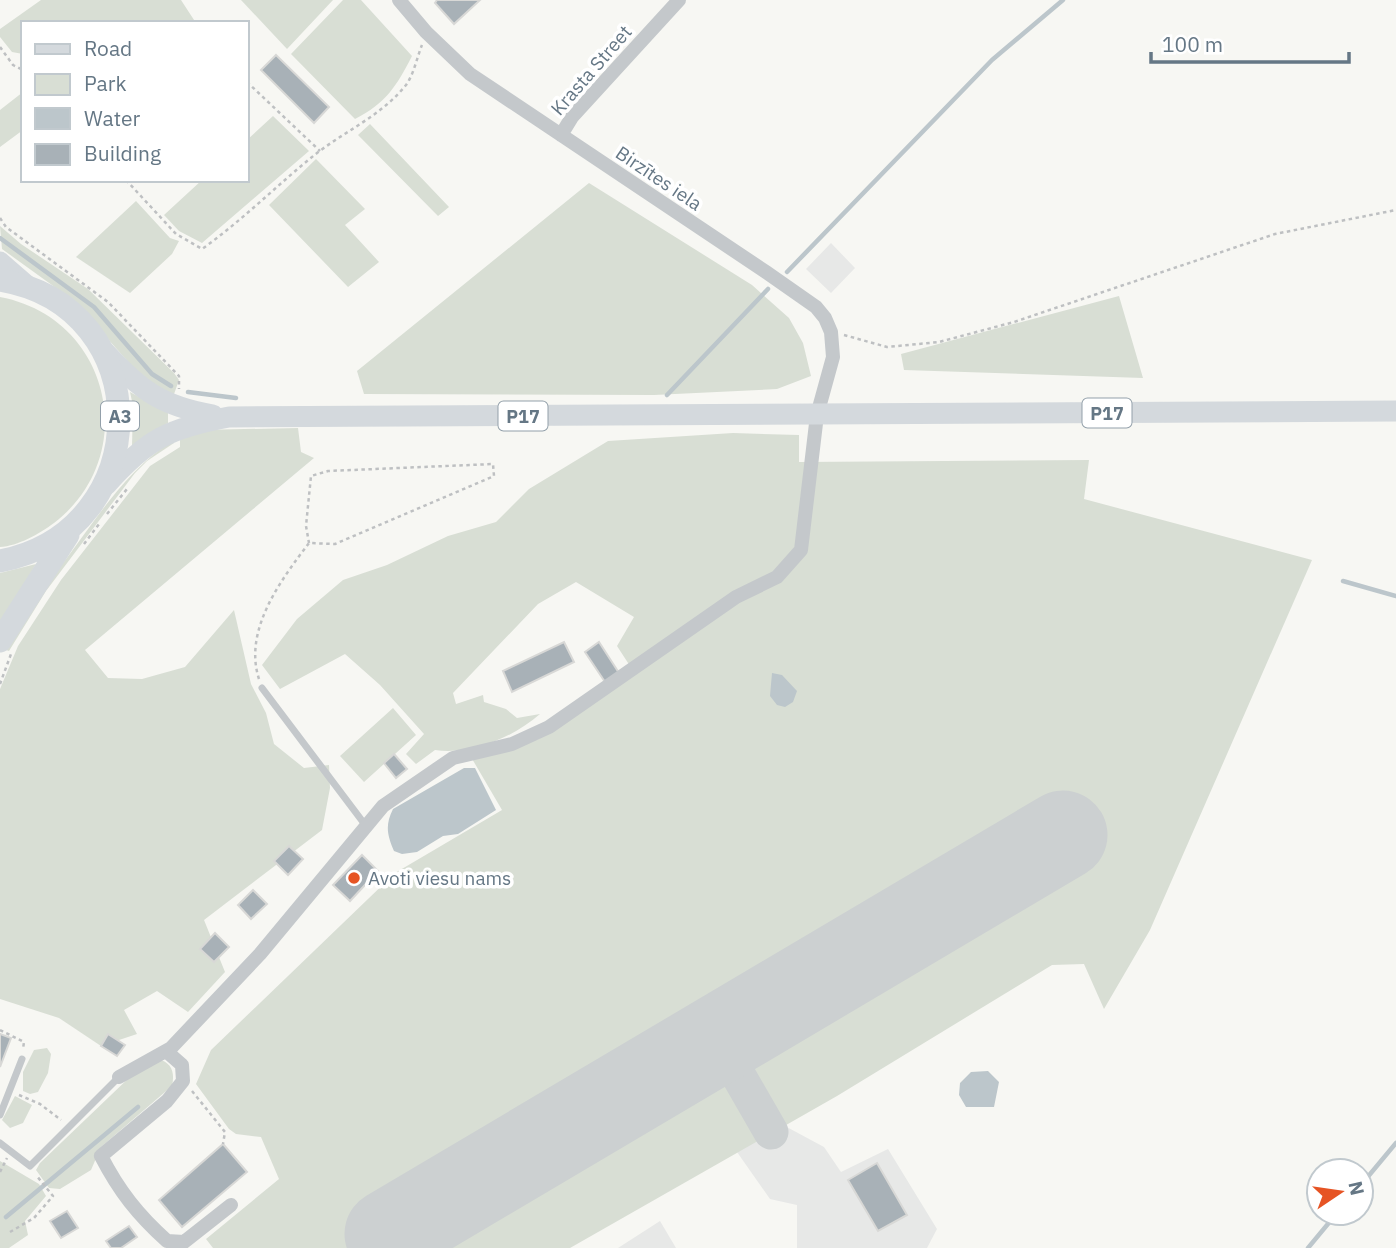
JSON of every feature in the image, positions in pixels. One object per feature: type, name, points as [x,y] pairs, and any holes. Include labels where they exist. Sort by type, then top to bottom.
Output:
[{"type":"highway","name":"A3","points":[[0,280],[32,288],[78,318],[100,348],[116,386],[120,427],[118,447],[104,486],[77,522],[8,643]]},
{"type":"highway","name":"A3","points":[[0,561],[48,544],[77,522]]},
{"type":"main road","points":[[0,261],[32,288]]},
{"type":"main road","name":"P17","points":[[100,348],[138,387],[156,398],[175,407],[229,418]]},
{"type":"main road","name":"P17","points":[[104,486],[137,453],[161,435],[192,423],[229,418],[1396,411]]},
{"type":"street","name":"Birzītes iela","points":[[399,0],[426,32],[470,74],[816,307],[831,332]]},
{"type":"street","name":"Krasta Street","points":[[561,135],[572,117],[679,0]]},
{"type":"street","points":[[119,1077],[166,1051],[260,954],[383,806],[453,758],[512,744],[549,727],[736,597],[778,577],[801,550],[817,415],[833,358],[831,332]]},
{"type":"street","points":[[166,1051],[182,1065],[183,1081],[167,1101],[101,1156],[118,1189],[135,1211],[167,1241],[184,1242],[231,1205]]},
{"type":"lane","points":[[262,688],[366,826]]},
{"type":"lane","points":[[0,1115],[22,1059]]},
{"type":"lane","points":[[0,1143],[30,1166],[119,1077]]},
{"type":"path","points":[[128,182],[176,234],[202,249],[236,225],[320,151],[388,104],[408,83],[426,32]]},
{"type":"path","points":[[0,47],[13,65],[21,69]]},
{"type":"path","points":[[248,83],[320,151]]},
{"type":"path","points":[[831,332],[887,347],[939,342],[1014,322],[1275,234],[1396,210]]},
{"type":"path","points":[[0,218],[6,227],[108,302],[182,379],[178,391]]},
{"type":"path","points":[[262,688],[253,648],[273,594],[309,543],[306,526],[312,476],[328,471],[494,464],[494,476],[335,544],[309,543]]},
{"type":"path","points":[[84,545],[133,482]]},
{"type":"path","points":[[0,684],[8,643]]},
{"type":"path","points":[[0,1030],[24,1042],[22,1059]]},
{"type":"path","points":[[183,1081],[225,1132],[223,1144]]},
{"type":"path","points":[[10,1090],[40,1104],[70,1126]]},
{"type":"path","points":[[10,1232],[34,1218],[53,1196],[41,1182]]},
{"type":"shaded area","points":[[831,243],[855,268],[831,293],[806,269]]},
{"type":"shaded area","points":[[783,1125],[824,1147],[841,1172],[888,1149],[937,1229],[927,1248],[797,1248],[797,1205],[770,1199],[737,1152]]},
{"type":"shaded area","points":[[660,1221],[676,1248],[618,1248]]},
{"type":"green space","points":[[41,0],[181,0],[195,21],[21,21],[21,54],[12,52],[0,37],[0,29]]},
{"type":"green space","points":[[241,0],[333,0],[287,49]]},
{"type":"green space","points":[[343,0],[361,0],[412,56],[389,93],[375,107],[355,119],[291,54]]},
{"type":"green space","points":[[21,94],[21,131],[0,147],[0,110]]},
{"type":"green space","points":[[273,116],[309,151],[202,243],[179,231],[164,215],[200,182],[248,182],[248,139]]},
{"type":"green space","points":[[370,124],[449,207],[438,216],[358,135]]},
{"type":"green space","points":[[316,159],[365,209],[345,225],[379,262],[348,287],[269,205]]},
{"type":"green space","points":[[589,183],[752,285],[789,318],[803,343],[811,376],[777,389],[654,395],[364,394],[357,371]]},
{"type":"green space","points":[[136,201],[170,238],[179,241],[172,254],[130,293],[76,257]]},
{"type":"green space","points":[[0,226],[21,244],[88,289],[174,373],[179,380],[173,397],[147,383],[74,301],[2,249]]},
{"type":"green space","points":[[1119,296],[1143,378],[904,370],[901,354]]},
{"type":"green space","points":[[0,297],[38,310],[68,332],[89,360],[102,392],[105,427],[98,462],[81,495],[54,523],[42,531],[21,542],[0,547]]},
{"type":"green space","points":[[130,392],[168,413],[168,423],[132,446],[133,406]]},
{"type":"green space","points":[[298,428],[301,452],[314,458],[85,650],[108,678],[142,679],[185,667],[234,610],[251,684],[266,713],[274,744],[304,768],[329,765],[330,788],[322,830],[204,920],[225,972],[188,1012],[157,991],[124,1010],[137,1034],[101,1046],[59,1018],[0,999],[0,689],[18,646],[61,580],[150,466],[180,447],[180,436],[199,430]]},
{"type":"green space","points":[[733,433],[799,435],[799,462],[1089,460],[1084,499],[1312,560],[1150,930],[1104,1009],[1084,964],[1052,965],[837,1096],[570,1248],[213,1248],[206,1239],[279,1179],[261,1137],[236,1134],[229,1129],[196,1084],[211,1050],[395,873],[502,810],[471,757],[539,739],[630,666],[617,646],[634,617],[576,582],[538,604],[453,693],[456,704],[483,695],[484,702],[506,709],[517,718],[540,714],[529,723],[491,743],[463,750],[435,750],[416,764],[406,754],[424,734],[380,685],[345,654],[280,689],[262,665],[297,619],[343,580],[387,565],[448,536],[496,522],[529,489],[608,441]]},
{"type":"green space","points":[[174,440],[174,443],[147,461],[135,473],[46,591],[9,651],[6,650],[37,599],[106,505],[144,463]]},
{"type":"green space","points":[[36,564],[0,625],[0,573]]},
{"type":"green space","points":[[393,708],[416,735],[364,782],[340,756]]},
{"type":"green space","points":[[47,1048],[51,1054],[48,1073],[38,1092],[30,1094],[23,1091],[23,1072],[34,1050]]},
{"type":"green space","points":[[158,1059],[167,1063],[171,1069],[172,1086],[101,1147],[91,1170],[60,1189],[49,1188],[36,1170],[40,1163],[134,1073]]},
{"type":"green space","points":[[15,1096],[32,1105],[23,1123],[10,1128],[2,1120]]},
{"type":"green space","points":[[0,1161],[39,1184],[46,1196],[25,1221],[28,1235],[9,1248],[0,1248]]},
{"type":"water","points":[[772,673],[782,675],[797,691],[793,702],[785,707],[777,705],[770,696]]},
{"type":"water","points":[[464,768],[475,768],[496,810],[458,834],[443,836],[417,852],[402,854],[394,851],[388,830],[393,809]]},
{"type":"water","points":[[988,1071],[999,1082],[994,1107],[966,1107],[959,1095],[960,1083],[971,1072]]},
{"type":"building","points":[[437,0],[480,0],[454,24],[435,3]]},
{"type":"building","points":[[276,55],[329,107],[314,123],[261,70]]},
{"type":"building","points":[[564,642],[574,662],[512,692],[503,671]]},
{"type":"building","points":[[599,642],[619,673],[605,682],[585,652]]},
{"type":"building","points":[[394,754],[407,769],[396,778],[384,763]]},
{"type":"building","points":[[289,846],[303,859],[288,875],[274,861]]},
{"type":"building","points":[[362,855],[378,871],[350,901],[333,885]]},
{"type":"building","points":[[253,890],[267,904],[251,919],[238,905]]},
{"type":"building","points":[[215,933],[229,947],[214,962],[200,949]]},
{"type":"building","points":[[0,1034],[11,1038],[0,1067]]},
{"type":"building","points":[[108,1034],[125,1045],[117,1056],[101,1046]]},
{"type":"building","points":[[223,1144],[247,1172],[182,1227],[159,1200]]},
{"type":"building","points":[[877,1163],[907,1215],[878,1231],[848,1180]]},
{"type":"building","points":[[67,1211],[78,1228],[61,1238],[50,1221]]},
{"type":"building","points":[[129,1226],[137,1237],[121,1248],[111,1248],[106,1241]]},
{"type":"waterway","points":[[787,272],[992,60],[1063,0]]},
{"type":"waterway","points":[[0,238],[94,307],[152,374],[171,386]]},
{"type":"waterway","points":[[667,395],[768,289]]},
{"type":"waterway","points":[[188,392],[236,398]]},
{"type":"waterway","points":[[1343,581],[1396,596]]},
{"type":"waterway","points":[[6,1217],[138,1107]]},
{"type":"waterway","points":[[1375,1168],[1396,1143]]},
{"type":"waterway","points":[[1308,1248],[1325,1227]]},
{"type":"taxiway","points":[[718,1040],[771,1132]]},
{"type":"runway","points":[[389,1234],[1063,835]]},
{"type":"place","name":"Avoti viesu nams","points":[[354,878]]}]
